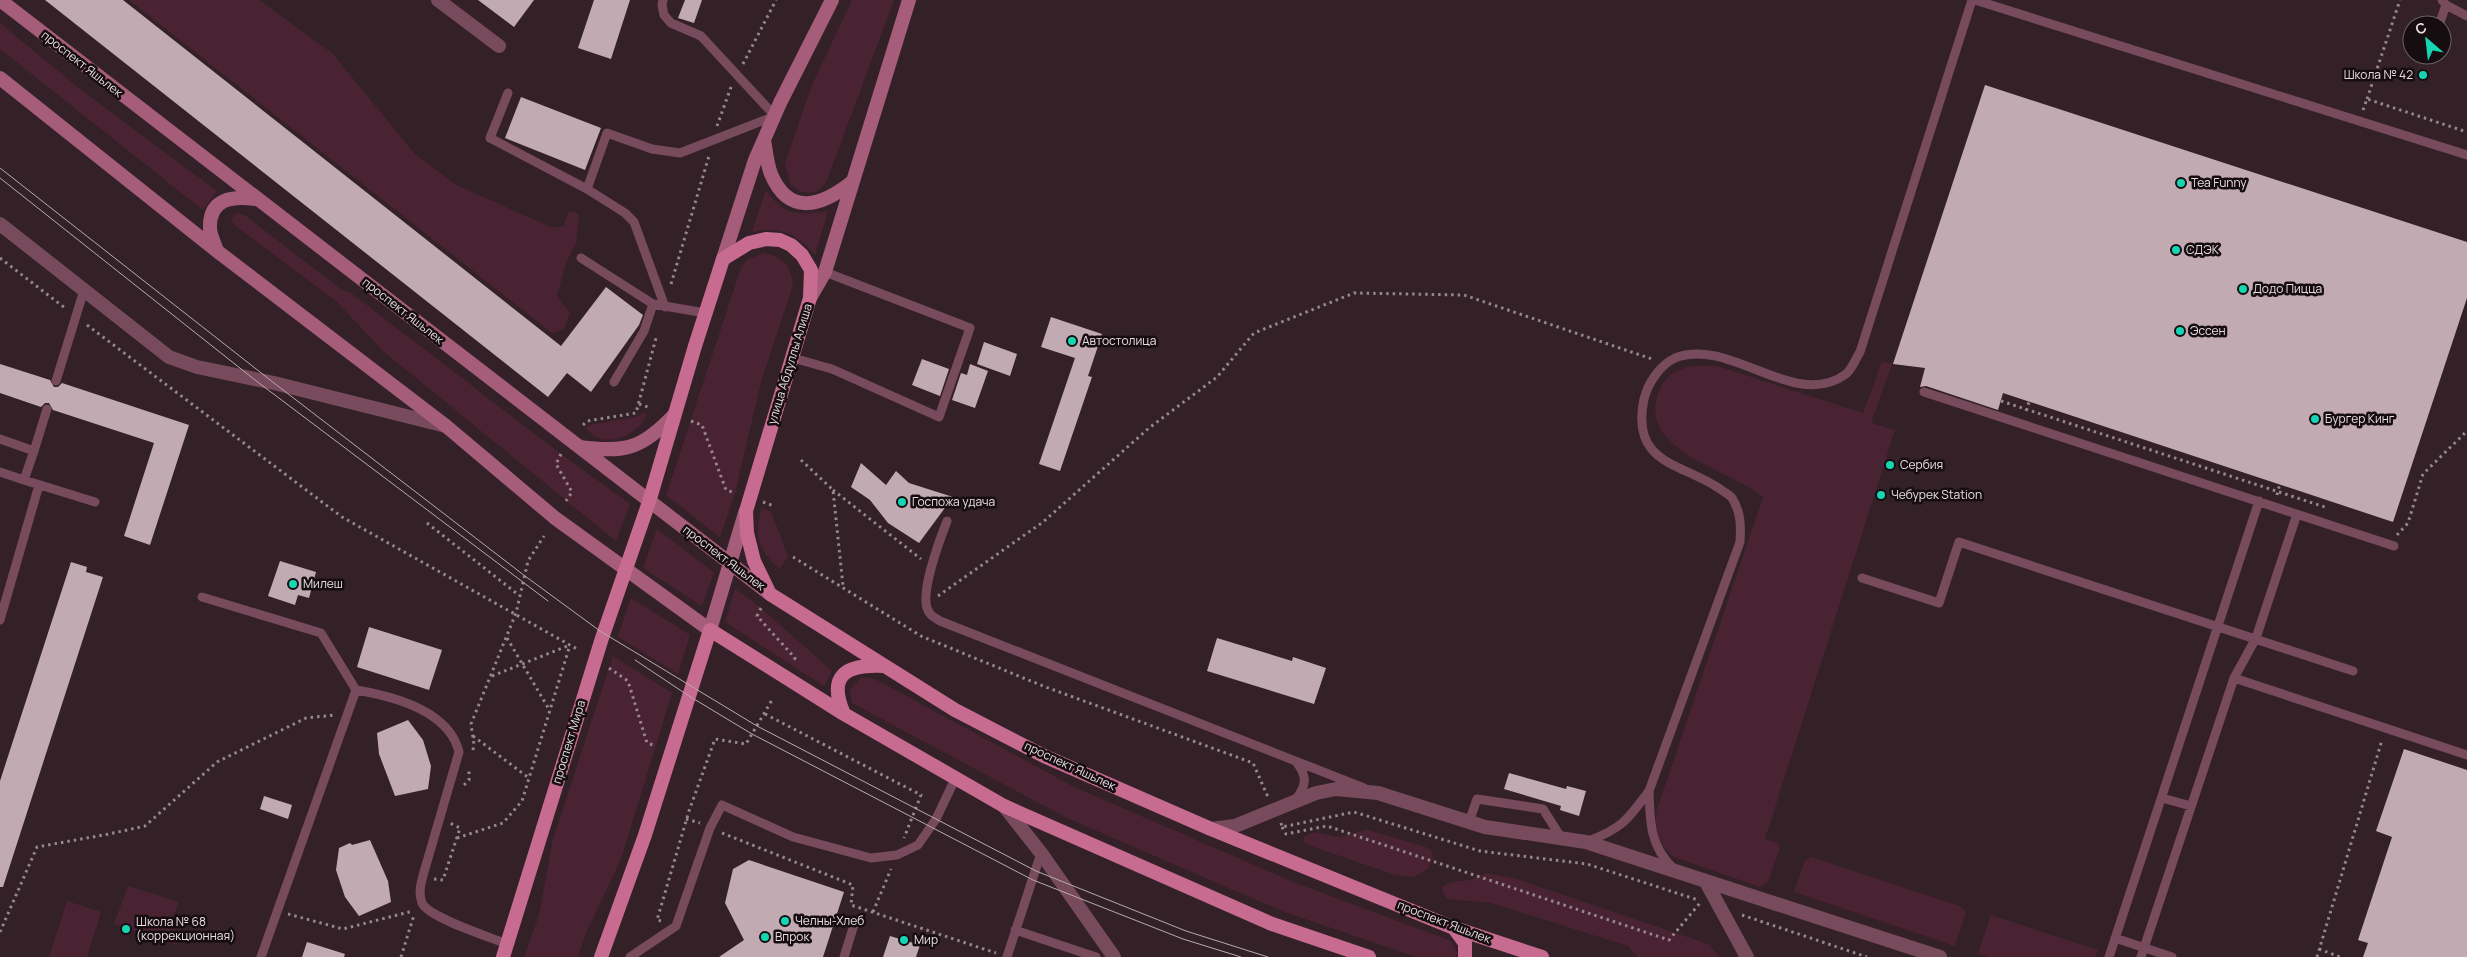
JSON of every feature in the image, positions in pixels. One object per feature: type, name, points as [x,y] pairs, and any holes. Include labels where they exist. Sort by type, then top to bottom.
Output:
[{"type":"main road","name":"проспект Яшьлек","points":[[0,0],[649,502],[731,562],[770,594],[884,666],[955,710],[1044,756],[1211,830],[1454,928],[1542,957]]},
{"type":"main road","points":[[649,502],[705,314],[764,140],[832,0]]},
{"type":"main road","name":"улица Абдуллы Алиша","points":[[710,630],[810,298],[825,272],[909,0]]},
{"type":"main road","points":[[0,78],[217,251],[446,426],[555,518],[625,571],[710,630],[844,714],[1004,806],[1272,924],[1369,957]]},
{"type":"main road","points":[[764,140],[770,172],[778,188],[789,199],[803,204],[821,202],[838,194],[852,182]]},
{"type":"main road","points":[[217,251],[210,228],[213,213],[220,202],[236,197],[256,199]]},
{"type":"main road","points":[[723,259],[749,243],[766,239],[780,240],[792,245],[802,255],[811,270],[810,298]]},
{"type":"main road","points":[[580,447],[607,451],[636,446],[652,437],[674,415]]},
{"type":"main road","name":"проспект Мира","points":[[505,950],[597,652],[649,502]]},
{"type":"main road","points":[[746,511],[747,533],[754,561],[770,594]]},
{"type":"main road","points":[[602,957],[645,835],[710,630]]},
{"type":"main road","points":[[844,714],[838,699],[838,688],[841,679],[850,668],[861,665],[884,666]]},
{"type":"main road","points":[[1454,928],[1464,943],[1465,957]]},
{"type":"street","points":[[438,0],[499,46]]},
{"type":"street","points":[[0,224],[169,357],[190,365],[446,426]]},
{"type":"street","points":[[1211,830],[1235,826],[1316,793],[1336,789],[1378,793],[1485,827],[1586,842],[1674,869],[1706,882],[1940,957]]},
{"type":"street","points":[[1004,806],[1041,853],[1114,957]]},
{"type":"street","points":[[1706,882],[1748,957]]},
{"type":"lane","points":[[586,189],[606,133],[652,149],[680,153],[775,116],[701,36],[670,23],[664,16],[663,0]]},
{"type":"lane","points":[[1586,842],[1609,833],[1624,824],[1649,792],[1740,542],[1741,518],[1732,497],[1712,483],[1685,473],[1660,460],[1646,439],[1642,412],[1646,390],[1658,372],[1667,364],[1674,359],[1691,355],[1709,355],[1802,384],[1826,385],[1848,373],[1860,352],[1974,0],[2467,155]]},
{"type":"lane","points":[[2444,3],[2467,16]]},
{"type":"lane","points":[[508,93],[490,138],[586,189],[625,213],[634,222],[665,307]]},
{"type":"lane","points":[[581,258],[653,304],[705,314]]},
{"type":"lane","points":[[792,358],[832,370],[939,417],[970,328],[825,272]]},
{"type":"lane","points":[[56,381],[84,290]]},
{"type":"lane","points":[[614,382],[644,331],[653,304]]},
{"type":"lane","points":[[1924,392],[2394,546]]},
{"type":"lane","points":[[24,480],[47,409]]},
{"type":"lane","points":[[0,439],[34,451]]},
{"type":"lane","points":[[0,472],[95,502]]},
{"type":"lane","points":[[0,620],[39,485]]},
{"type":"lane","points":[[2109,957],[2259,502]]},
{"type":"lane","points":[[2140,957],[2234,678],[2256,638],[2297,514]]},
{"type":"lane","points":[[946,521],[931,566],[926,606],[930,614],[940,621],[1378,793]]},
{"type":"lane","points":[[1862,578],[1939,603],[1959,542],[2353,671]]},
{"type":"lane","points":[[202,597],[321,633],[356,690],[381,694],[422,710],[447,728],[454,738],[459,752],[419,891],[421,899],[423,906],[441,918],[505,950]]},
{"type":"lane","points":[[2234,678],[2467,756]]},
{"type":"lane","points":[[261,957],[276,910],[356,690]]},
{"type":"lane","points":[[1293,802],[1303,791],[1306,782],[1303,771],[1295,761]]},
{"type":"lane","points":[[630,957],[676,926],[710,828],[722,805],[793,837],[871,858],[897,855],[918,844],[936,820],[955,779]]},
{"type":"lane","points":[[1649,792],[1650,830],[1655,845],[1664,859],[1674,869]]},
{"type":"lane","points":[[2162,798],[2191,806]]},
{"type":"lane","points":[[1469,822],[1477,799],[1543,809],[1562,838]]},
{"type":"lane","points":[[1003,956],[1015,930],[1041,853]]},
{"type":"lane","points":[[844,957],[854,925]]},
{"type":"lane","points":[[1015,930],[1096,957]]},
{"type":"lane","points":[[2115,938],[2172,957]]},
{"type":"path","points":[[665,307],[724,101],[776,0]]},
{"type":"path","points":[[2360,121],[2400,0]]},
{"type":"path","points":[[2367,99],[2467,132]]},
{"type":"path","points":[[0,258],[71,312]]},
{"type":"path","points":[[926,606],[1043,522],[1148,428],[1217,376],[1254,333],[1354,293],[1464,295],[1667,364]]},
{"type":"path","points":[[80,319],[342,518],[516,613],[577,649]]},
{"type":"path","points":[[583,425],[587,421],[636,413],[658,333]]},
{"type":"path","points":[[2001,401],[2278,492]]},
{"type":"path","points":[[2026,409],[2029,402]]},
{"type":"path","points":[[639,404],[648,407]]},
{"type":"path","points":[[691,421],[702,425],[726,490],[734,493]]},
{"type":"path","points":[[2394,546],[2398,532],[2408,523],[2423,474],[2467,431]]},
{"type":"path","points":[[561,454],[556,464],[572,492],[566,501]]},
{"type":"path","points":[[801,460],[833,490],[931,566]]},
{"type":"path","points":[[833,490],[843,586]]},
{"type":"path","points":[[762,502],[774,506]]},
{"type":"path","points":[[427,523],[520,596]]},
{"type":"path","points":[[516,613],[528,562],[544,536]]},
{"type":"path","points":[[761,608],[757,616],[795,658],[792,664]]},
{"type":"path","points":[[507,638],[550,712]]},
{"type":"path","points":[[492,676],[570,645]]},
{"type":"path","points":[[457,838],[503,823],[522,801],[570,645]]},
{"type":"path","points":[[609,668],[628,682],[646,743],[656,746]]},
{"type":"path","points":[[676,926],[657,920],[689,811],[715,739],[746,744],[772,700]]},
{"type":"path","points":[[0,932],[37,847],[146,826],[217,762],[306,718],[347,714]]},
{"type":"path","points":[[765,714],[921,795],[873,912]]},
{"type":"path","points":[[2317,957],[2386,729]]},
{"type":"path","points":[[473,736],[529,778]]},
{"type":"path","points":[[1282,826],[1286,834],[1327,826],[1669,940],[1702,902]]},
{"type":"path","points":[[710,828],[853,886],[851,906],[1003,956]]},
{"type":"path","points":[[276,910],[343,929],[416,910]]},
{"type":"path","points":[[2319,950],[2340,957]]},
{"type":"shaded area","points":[[129,0],[259,0],[332,53],[414,153],[456,185],[551,227],[563,227],[568,213],[574,211],[579,215],[576,243],[567,261],[557,295],[570,313],[564,329],[552,333]]},
{"type":"shaded area","points":[[852,0],[894,0],[826,183],[819,190],[810,193],[799,191],[790,184],[785,163],[812,85]]},
{"type":"shaded area","points":[[0,23],[80,89],[217,191],[203,210],[0,49]]},
{"type":"shaded area","points":[[766,190],[779,205],[793,212],[828,211],[815,255],[795,237],[787,233],[771,230],[752,232]]},
{"type":"shaded area","points":[[239,213],[246,216],[342,290],[351,293],[561,454],[630,504],[616,541],[383,351],[337,302],[236,226],[232,221],[233,215]]},
{"type":"shaded area","points":[[764,253],[770,254],[785,263],[791,273],[793,285],[761,382],[735,493],[720,537],[666,495],[741,268],[747,260]]},
{"type":"shaded area","points":[[1882,361],[1892,364],[1871,423],[1895,430],[1765,839],[1778,843],[1780,848],[1768,882],[1760,887],[1674,857],[1659,837],[1656,812],[1763,497],[1688,454],[1671,441],[1659,426],[1655,407],[1662,385],[1672,373],[1694,366],[1717,366],[1863,413]]},
{"type":"shaded area","points":[[643,413],[647,414],[639,426],[634,431],[620,438],[605,440],[598,438],[585,428],[589,425],[636,417]]},
{"type":"shaded area","points":[[762,508],[771,511],[788,556],[780,569],[766,555],[759,542],[758,527]]},
{"type":"shaded area","points":[[657,529],[714,572],[702,606],[643,568]]},
{"type":"shaded area","points":[[735,589],[761,608],[832,671],[824,686],[725,622]]},
{"type":"shaded area","points":[[631,598],[690,635],[678,674],[618,637]]},
{"type":"shaded area","points":[[613,656],[672,693],[621,859],[587,931],[578,957],[524,957],[539,915],[553,839]]},
{"type":"shaded area","points":[[861,677],[875,679],[1076,788],[1296,883],[1451,941],[1457,953],[1456,957],[1416,957],[1282,911],[1065,817],[852,703],[850,690]]},
{"type":"shaded area","points":[[1367,830],[1426,847],[1432,852],[1433,858],[1428,869],[1413,877],[1395,875],[1304,842],[1304,837],[1314,832],[1339,837]]},
{"type":"shaded area","points":[[1811,857],[1962,907],[1966,913],[1955,946],[1794,892],[1805,860]]},
{"type":"shaded area","points":[[1487,873],[1517,879],[1708,944],[1720,957],[1638,957],[1628,946],[1491,903],[1448,899],[1443,894],[1442,887],[1451,882],[1470,880]]},
{"type":"shaded area","points":[[128,886],[179,902],[168,928],[183,931],[177,945],[114,924]]},
{"type":"shaded area","points":[[67,901],[101,912],[87,957],[49,957]]},
{"type":"shaded area","points":[[1991,915],[2098,950],[2095,957],[1989,957],[1978,954]]},
{"type":"building","points":[[45,0],[123,0],[561,346],[606,287],[643,315],[639,325],[591,392],[567,373],[548,397]]},
{"type":"building","points":[[478,0],[534,0],[514,27]]},
{"type":"building","points":[[594,0],[630,0],[611,59],[578,48]]},
{"type":"building","points":[[685,0],[702,0],[694,23],[678,18]]},
{"type":"building","name":"Эссен","points":[[1985,85],[2467,242],[2467,298],[2393,522],[2003,393],[1998,410],[1926,386],[1920,387],[1925,368],[1893,364]]},
{"type":"building","points":[[521,97],[601,128],[585,170],[505,138]]},
{"type":"building","points":[[1051,317],[1102,334],[1088,376],[1092,377],[1060,471],[1039,464],[1075,358],[1041,347]]},
{"type":"building","points":[[984,342],[1017,354],[1010,376],[977,364]]},
{"type":"building","points":[[922,359],[949,369],[940,396],[912,385]]},
{"type":"building","points":[[0,364],[50,380],[54,387],[58,387],[62,383],[189,425],[150,545],[124,536],[154,443],[53,410],[49,403],[45,403],[41,407],[0,393]]},
{"type":"building","points":[[970,364],[988,371],[975,408],[952,400],[961,373],[967,375]]},
{"type":"building","points":[[861,463],[886,485],[896,471],[909,483],[953,497],[919,543],[888,523],[870,500],[851,487]]},
{"type":"building","name":"Милеш","points":[[280,561],[316,572],[309,598],[298,595],[295,605],[268,596]]},
{"type":"building","points":[[71,562],[87,567],[86,572],[103,577],[3,887],[0,887],[0,781]]},
{"type":"building","points":[[369,627],[442,650],[429,690],[357,667]]},
{"type":"building","points":[[1217,638],[1292,661],[1293,657],[1326,668],[1314,704],[1207,671]]},
{"type":"building","points":[[408,720],[423,740],[431,766],[428,789],[395,796],[379,754],[377,733]]},
{"type":"building","points":[[2404,749],[2467,770],[2467,957],[2363,957],[2368,943],[2358,940],[2392,837],[2376,831]]},
{"type":"building","points":[[1509,773],[1566,789],[1567,786],[1586,791],[1579,816],[1560,810],[1561,806],[1504,789]]},
{"type":"building","points":[[264,796],[292,805],[288,819],[260,809]]},
{"type":"building","points":[[370,840],[388,881],[391,902],[359,916],[345,897],[336,870],[339,848],[350,843],[352,845]]},
{"type":"building","name":"Челны-Хлеб","points":[[749,860],[844,892],[823,957],[719,957],[744,940],[725,903],[733,869]]},
{"type":"building","points":[[890,936],[920,945],[916,957],[883,957]]},
{"type":"building","points":[[307,942],[345,954],[344,957],[302,957]]},
{"type":"tram line","points":[[0,168],[274,383],[525,576],[600,631],[757,726],[1036,871],[1186,931],[1268,957]]},
{"type":"tram line","points":[[0,178],[255,380],[548,601]]},
{"type":"tram line","points":[[635,660],[689,696],[752,734],[1033,880],[1183,939],[1241,957]]},
{"type":"place","name":"Школа № 42","points":[[2423,75]]},
{"type":"place","name":"Tea Funny","points":[[2181,183]]},
{"type":"place","name":"СДЭК","points":[[2176,250]]},
{"type":"place","name":"Додо Пицца","points":[[2243,289]]},
{"type":"place","name":"Эссен","points":[[2180,331]]},
{"type":"place","name":"Автостолица","points":[[1072,341]]},
{"type":"place","name":"Бургер Кинг","points":[[2315,419]]},
{"type":"place","name":"Сербия","points":[[1890,465]]},
{"type":"place","name":"Чебурек Station","points":[[1881,495]]},
{"type":"place","name":"Госпожа удача","points":[[902,502]]},
{"type":"place","name":"Милеш","points":[[293,584]]},
{"type":"place","name":"Челны-Хлеб","points":[[785,921]]},
{"type":"place","name":"Школа № 68 (коррекционная)","points":[[126,929]]},
{"type":"place","name":"Впрок","points":[[765,937]]},
{"type":"place","name":"Мир","points":[[904,940]]}]
